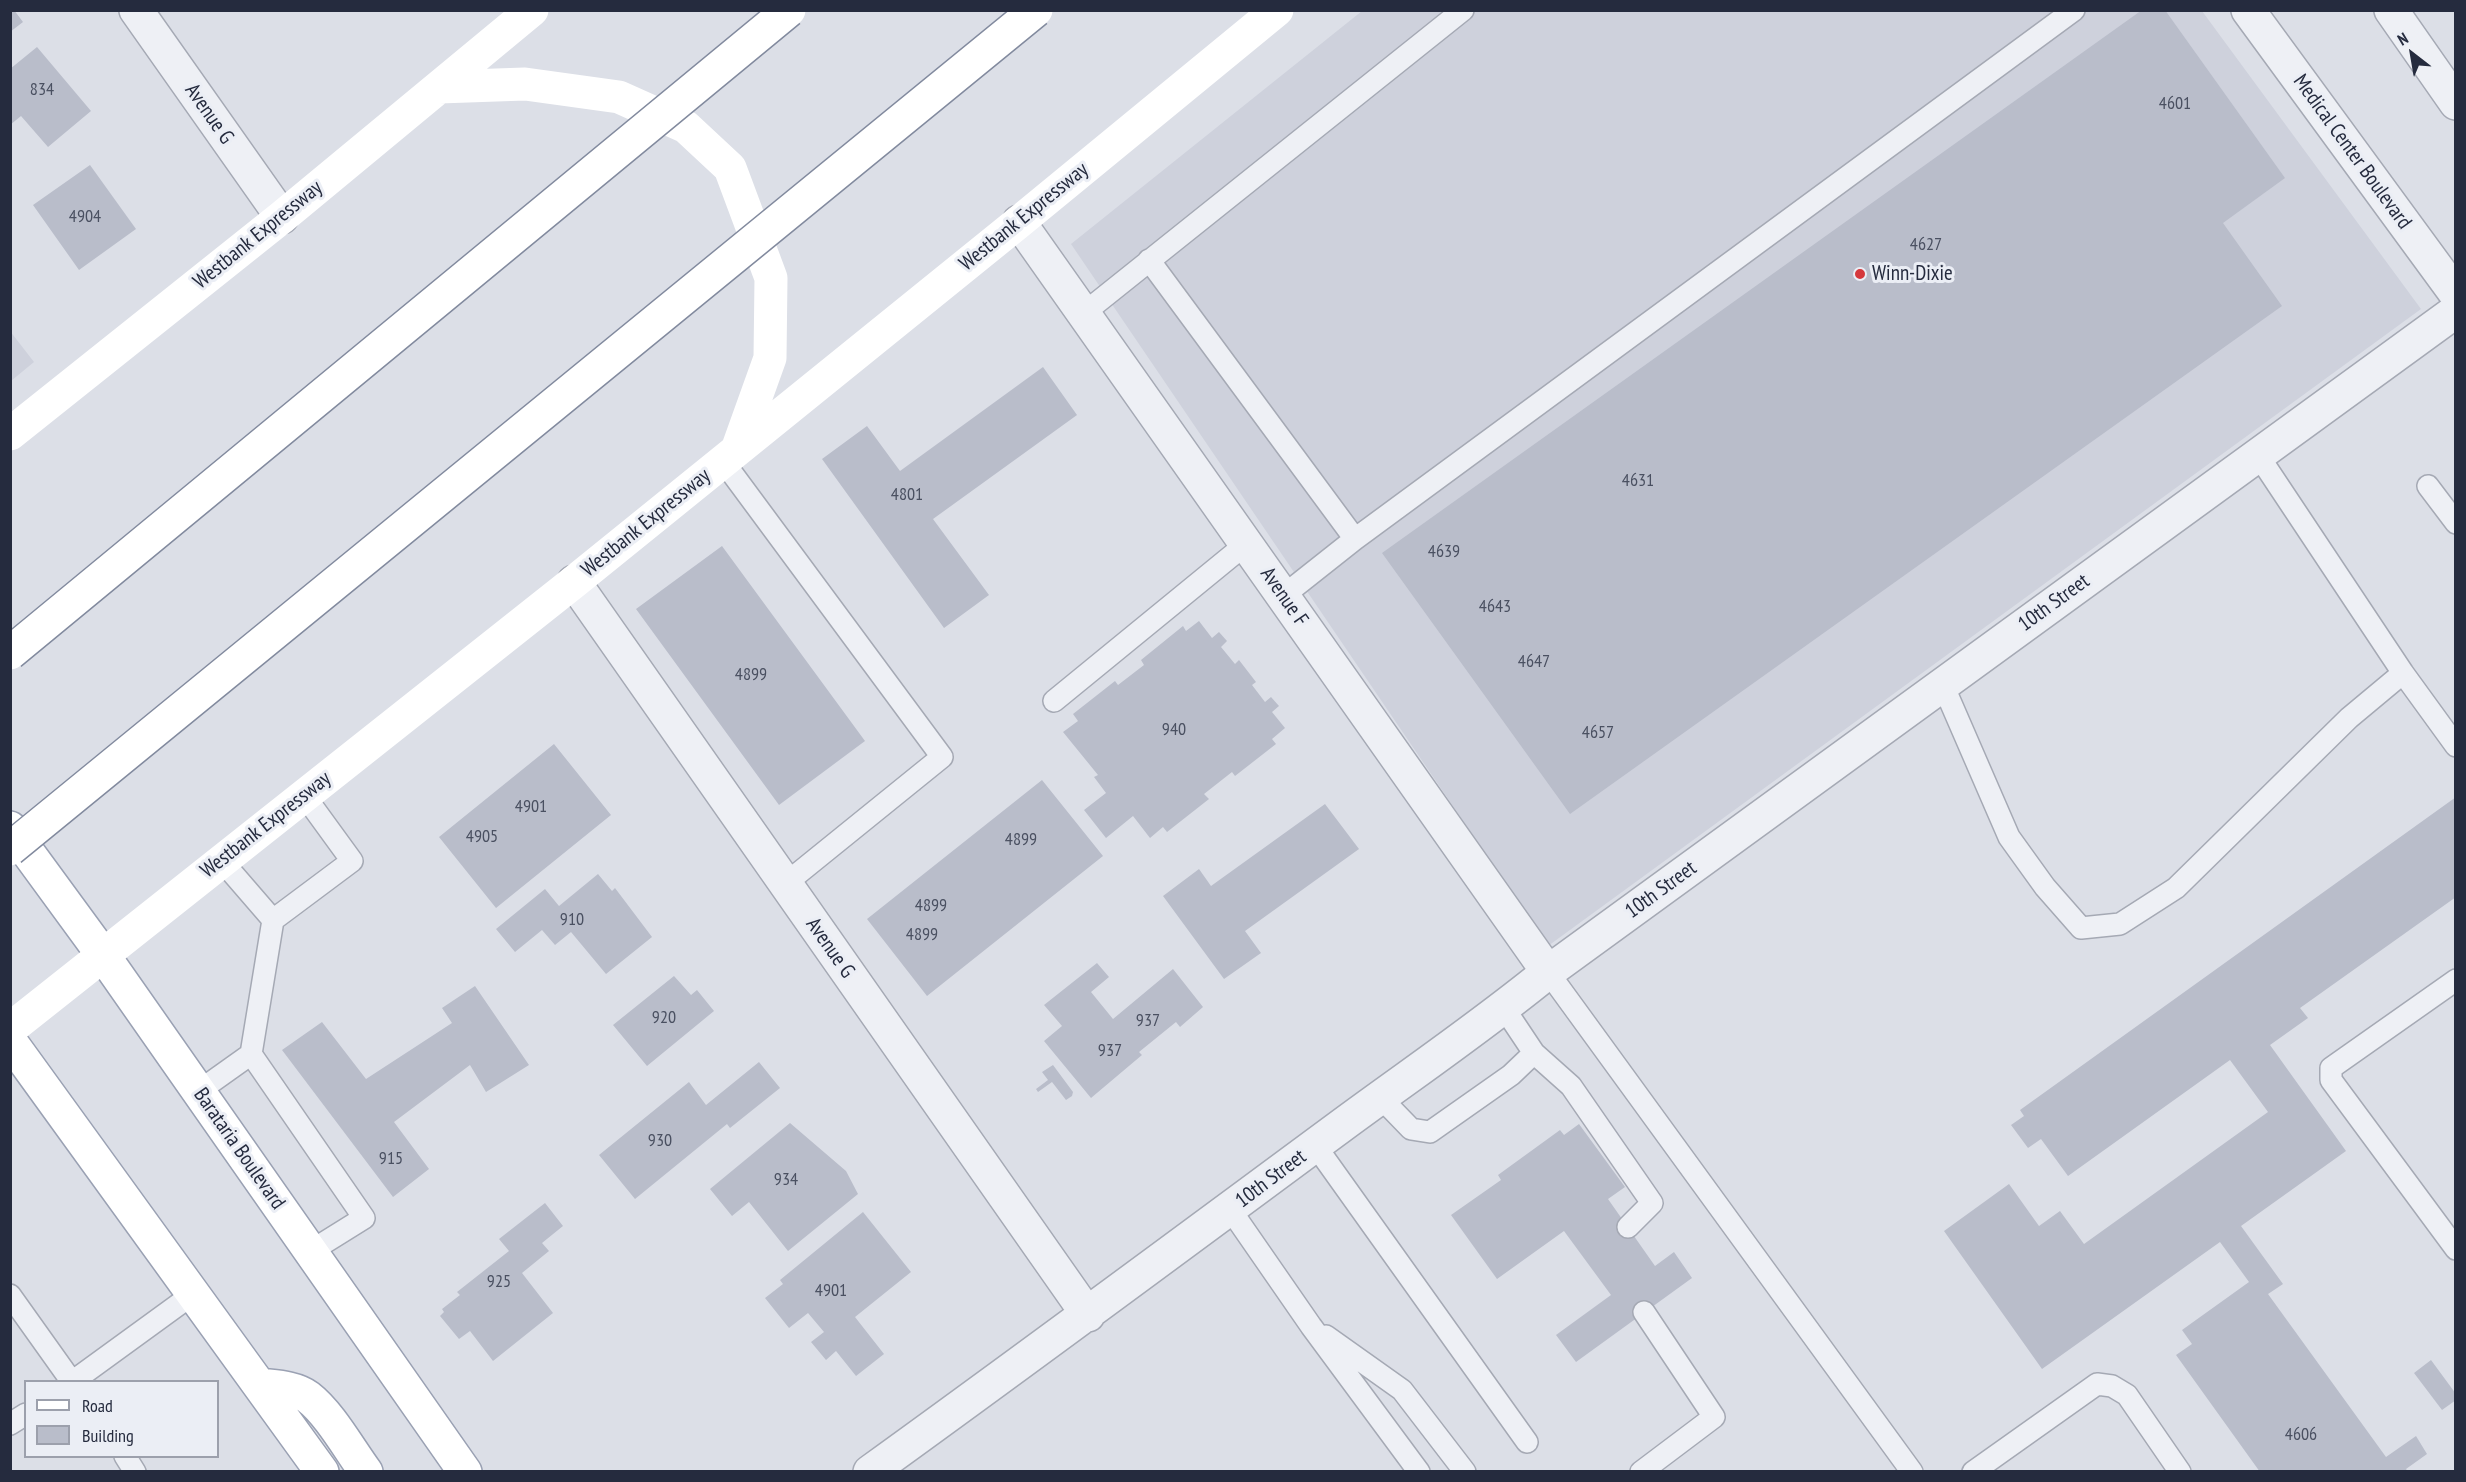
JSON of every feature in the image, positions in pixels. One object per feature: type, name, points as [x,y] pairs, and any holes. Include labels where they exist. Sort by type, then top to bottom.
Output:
[{"type":"main road","points":[[10,653],[789,10]]},
{"type":"main road","points":[[10,849],[1036,10]]},
{"type":"main road","name":"Westbank Expressway","points":[[10,1029],[574,582],[1277,10]]},
{"type":"main road","name":"Westbank Expressway","points":[[10,434],[282,217],[530,11]]},
{"type":"main road","points":[[439,87],[525,84],[619,97],[686,127],[730,168],[771,278],[770,358],[730,455]]},
{"type":"main road","name":"Barataria Boulevard","points":[[10,828],[103,955],[465,1472]]},
{"type":"main road","points":[[10,1041],[322,1472]]},
{"type":"main road","points":[[259,1385],[293,1390],[308,1397],[366,1472]]},
{"type":"street","name":"Avenue G","points":[[136,10],[282,217]]},
{"type":"street","name":"Medical Center Boulevard","points":[[2248,10],[2456,294]]},
{"type":"street","points":[[2391,10],[2456,103]]},
{"type":"street","name":"Avenue F","points":[[1019,222],[1548,972]]},
{"type":"street","name":"10th Street","points":[[870,1472],[1088,1315],[1380,1097],[1504,1008],[1548,972],[2456,311]]},
{"type":"street","name":"Avenue G","points":[[574,582],[1088,1315]]},
{"type":"lane","points":[[1084,313],[1463,10]]},
{"type":"lane","points":[[1283,596],[1355,539],[2074,10]]},
{"type":"lane","points":[[1149,260],[1355,539]]},
{"type":"lane","points":[[2258,454],[2403,673],[2456,746]]},
{"type":"lane","points":[[730,455],[942,757],[785,884]]},
{"type":"lane","points":[[2428,486],[2456,523]]},
{"type":"lane","points":[[1054,701],[1246,544]]},
{"type":"lane","points":[[1943,685],[2009,837],[2045,887],[2081,928],[2120,924],[2176,888],[2349,718],[2403,673]]},
{"type":"lane","points":[[304,795],[352,861],[273,920],[251,1054],[364,1218],[311,1251]]},
{"type":"lane","points":[[222,861],[273,920]]},
{"type":"lane","points":[[1548,972],[1912,1472]]},
{"type":"lane","points":[[2456,980],[2331,1068],[2331,1080],[2456,1249]]},
{"type":"lane","points":[[1504,1008],[1534,1053],[1571,1086],[1652,1203],[1628,1227]]},
{"type":"lane","points":[[1380,1097],[1411,1129],[1430,1132],[1511,1075],[1534,1053]]},
{"type":"lane","points":[[199,1091],[251,1054]]},
{"type":"lane","points":[[1315,1145],[1527,1442]]},
{"type":"lane","points":[[1230,1209],[1311,1326],[1419,1472]]},
{"type":"lane","points":[[75,1380],[193,1294]]},
{"type":"lane","points":[[10,1295],[71,1380]]},
{"type":"lane","points":[[1641,1472],[1714,1417],[1644,1312]]},
{"type":"lane","points":[[1311,1326],[1402,1390],[1466,1472]]},
{"type":"lane","points":[[1973,1472],[2097,1384],[2112,1386],[2127,1395],[2181,1472]]},
{"type":"lane","points":[[10,1425],[24,1415]]},
{"type":"lane","points":[[126,1458],[135,1472]]},
{"type":"shaded area","points":[[1362,11],[2202,11],[2421,309],[1548,946],[1071,244]]},
{"type":"shaded area","points":[[10,331],[34,362],[11,381],[10,381]]},
{"type":"building","points":[[10,10],[14,10],[23,22],[10,32]]},
{"type":"building","points":[[2142,10],[2165,10],[2285,178],[2223,223],[2282,306],[1570,814],[1382,553]]},
{"type":"building","points":[[37,47],[91,111],[48,147],[21,116],[10,125],[10,69]]},
{"type":"building","points":[[90,165],[136,229],[79,270],[33,205]]},
{"type":"building","points":[[1043,367],[1077,415],[933,519],[989,595],[944,628],[822,459],[867,426],[900,471]]},
{"type":"building","points":[[722,546],[865,741],[779,805],[636,609]]},
{"type":"building","points":[[1199,621],[1212,638],[1219,632],[1227,641],[1221,647],[1235,664],[1239,660],[1256,682],[1252,685],[1265,702],[1271,697],[1279,706],[1272,712],[1285,728],[1272,739],[1276,744],[1235,776],[1232,772],[1204,794],[1209,799],[1167,832],[1163,827],[1150,838],[1133,816],[1106,838],[1084,810],[1106,793],[1094,777],[1098,775],[1063,732],[1078,721],[1073,714],[1115,681],[1118,685],[1144,665],[1141,660],[1183,626],[1186,631]]},
{"type":"building","points":[[554,744],[611,815],[496,908],[439,837]]},
{"type":"building","points":[[1042,780],[1103,856],[927,996],[867,919]]},
{"type":"building","points":[[2456,797],[2456,897],[2300,1008],[2308,1018],[2270,1045],[2346,1151],[2241,1226],[2283,1284],[2268,1294],[2386,1457],[2416,1436],[2427,1454],[2406,1469],[2408,1472],[2260,1472],[2176,1355],[2192,1344],[2182,1330],[2249,1282],[2220,1242],[2042,1369],[1944,1231],[2009,1184],[2039,1226],[2060,1211],[2084,1244],[2268,1112],[2230,1060],[2068,1176],[2041,1139],[2028,1148],[2011,1125],[2024,1116],[2020,1110]]},
{"type":"building","points":[[1325,804],[1359,849],[1245,931],[1261,953],[1224,979],[1163,896],[1199,869],[1211,886]]},
{"type":"building","points":[[598,874],[612,891],[615,888],[652,937],[606,974],[571,932],[555,945],[542,930],[515,952],[496,929],[545,889],[559,906]]},
{"type":"building","points":[[1097,963],[1109,977],[1091,992],[1113,1019],[1173,969],[1203,1007],[1180,1027],[1176,1022],[1139,1052],[1142,1055],[1091,1098],[1044,1041],[1062,1026],[1044,1005]]},
{"type":"building","points":[[674,976],[691,995],[697,990],[714,1011],[647,1066],[613,1025]]},
{"type":"building","points":[[475,986],[529,1065],[486,1092],[470,1065],[394,1122],[429,1169],[393,1197],[282,1050],[322,1022],[366,1079],[452,1023],[442,1008]]},
{"type":"building","points":[[759,1062],[780,1088],[730,1128],[727,1124],[635,1199],[599,1155],[689,1082],[706,1105]]},
{"type":"building","points":[[1053,1065],[1073,1092],[1072,1096],[1066,1100],[1052,1082],[1038,1092],[1036,1089],[1048,1080],[1042,1072]]},
{"type":"building","points":[[790,1123],[846,1171],[858,1194],[788,1251],[749,1202],[732,1216],[710,1189]]},
{"type":"building","points":[[1579,1124],[1625,1187],[1608,1199],[1655,1266],[1674,1252],[1692,1278],[1576,1362],[1556,1335],[1611,1295],[1564,1231],[1497,1279],[1451,1215],[1501,1180],[1498,1175],[1560,1130],[1564,1135]]},
{"type":"building","points":[[545,1203],[563,1226],[542,1243],[549,1251],[522,1273],[553,1313],[493,1361],[470,1331],[459,1339],[440,1316],[444,1312],[442,1309],[460,1295],[457,1292],[509,1251],[499,1239]]},
{"type":"building","points":[[863,1212],[911,1272],[855,1317],[884,1354],[856,1376],[836,1351],[826,1360],[811,1342],[824,1332],[808,1313],[789,1328],[765,1298],[783,1284],[780,1280]]},
{"type":"building","points":[[2431,1360],[2456,1394],[2456,1400],[2442,1410],[2414,1373]]},
{"type":"place","name":"Winn-Dixie","points":[[1860,274]]}]
